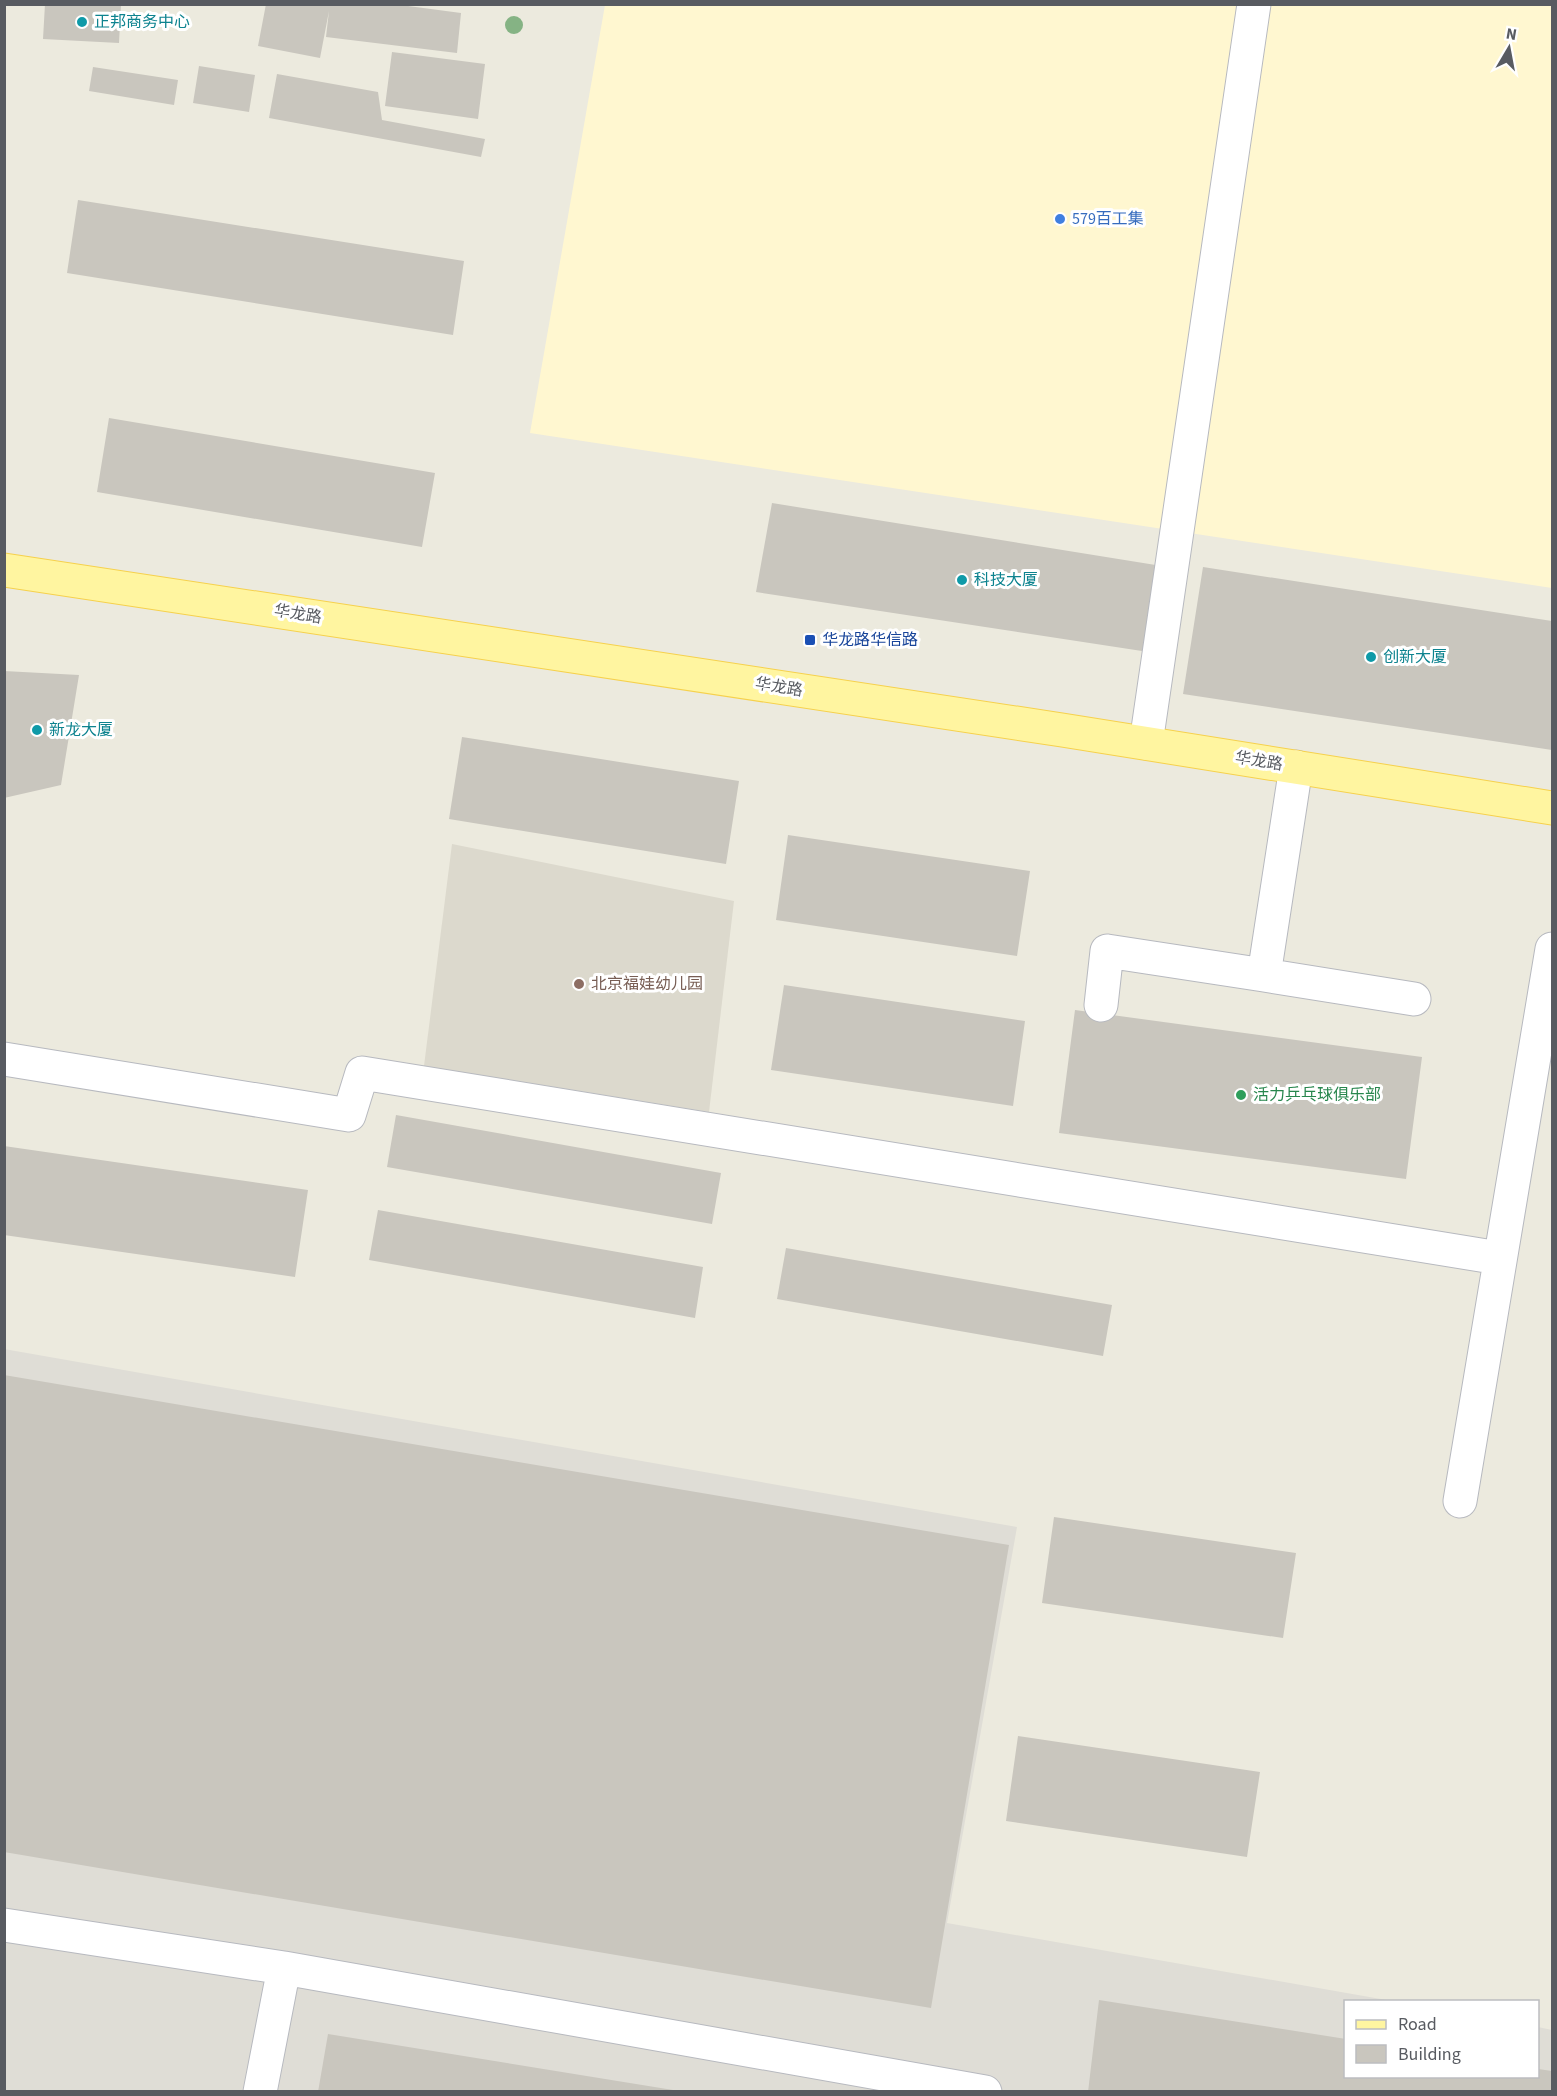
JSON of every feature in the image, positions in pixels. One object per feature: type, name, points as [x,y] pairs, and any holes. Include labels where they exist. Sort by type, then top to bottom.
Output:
[{"type":"main road","name":"华龙路","points":[[4,570],[1146,743],[1552,808]]},
{"type":"street","points":[[1146,743],[1254,4]]},
{"type":"street","points":[[1264,975],[1296,767]]},
{"type":"street","points":[[1460,1501],[1552,949]]},
{"type":"street","points":[[1101,1005],[1107,951],[1414,999]]},
{"type":"street","points":[[4,1059],[349,1115],[362,1073],[1499,1258]]},
{"type":"street","points":[[4,1925],[284,1968],[985,2091]]},
{"type":"street","points":[[260,2091],[284,1968]]},
{"type":"shaded area","name":"579百工集","points":[[605,5],[1552,5],[1552,588],[530,433]]},
{"type":"shaded area","name":"北京福娃幼儿园","points":[[452,844],[734,901],[709,1112],[424,1066]]},
{"type":"shaded area","points":[[4,1349],[1017,1527],[947,1923],[1386,2000],[1344,2000],[1344,2078],[1539,2078],[1539,2027],[1552,2030],[1552,2091],[5,2091]]},
{"type":"building","name":"正邦商务中心","points":[[45,4],[121,4],[119,43],[43,39]]},
{"type":"building","points":[[266,4],[393,4],[461,13],[457,53],[326,37],[329,11],[320,58],[258,46]]},
{"type":"building","points":[[392,52],[485,64],[478,119],[385,106]]},
{"type":"building","points":[[199,66],[255,75],[249,112],[193,103]]},
{"type":"building","points":[[93,67],[178,80],[174,105],[89,91]]},
{"type":"building","points":[[277,74],[378,92],[382,120],[485,139],[481,157],[269,118]]},
{"type":"building","points":[[78,200],[464,261],[453,335],[67,273]]},
{"type":"building","points":[[109,418],[435,473],[422,547],[97,492]]},
{"type":"building","name":"科技大厦","points":[[772,503],[1168,567],[1155,653],[756,592]]},
{"type":"building","name":"创新大厦","points":[[1203,567],[1552,621],[1552,750],[1183,694]]},
{"type":"building","name":"新龙大厦","points":[[4,671],[79,675],[61,785],[4,798]]},
{"type":"building","points":[[462,737],[739,781],[726,864],[449,819]]},
{"type":"building","points":[[788,835],[1030,871],[1017,956],[776,920]]},
{"type":"building","points":[[784,985],[1025,1021],[1013,1106],[771,1070]]},
{"type":"building","name":"活力乒乓球俱乐部","points":[[1075,1010],[1422,1057],[1406,1179],[1059,1133]]},
{"type":"building","points":[[396,1115],[721,1173],[712,1224],[387,1167]]},
{"type":"building","points":[[4,1146],[308,1190],[295,1277],[4,1235]]},
{"type":"building","points":[[378,1210],[703,1267],[695,1318],[369,1260]]},
{"type":"building","points":[[786,1248],[1112,1305],[1103,1356],[777,1299]]},
{"type":"building","points":[[4,1375],[1009,1545],[931,2008],[4,1852]]},
{"type":"building","points":[[1054,1517],[1296,1553],[1283,1638],[1042,1603]]},
{"type":"building","points":[[1018,1736],[1260,1772],[1247,1857],[1006,1821]]},
{"type":"building","points":[[1099,2000],[1344,2039],[1344,2078],[1539,2078],[1539,2069],[1552,2071],[1552,2092],[1088,2092]]},
{"type":"building","points":[[328,2034],[673,2090],[672,2092],[318,2092]]},
{"type":"place","name":"正邦商务中心","points":[[82,22]]},
{"type":"place","name":"579百工集","points":[[1060,219]]},
{"type":"place","name":"科技大厦","points":[[962,580]]},
{"type":"place","name":"华龙路华信路","points":[[810,640]]},
{"type":"place","name":"创新大厦","points":[[1371,657]]},
{"type":"place","name":"新龙大厦","points":[[37,730]]},
{"type":"place","name":"北京福娃幼儿园","points":[[579,984]]},
{"type":"place","name":"活力乒乓球俱乐部","points":[[1241,1095]]}]
